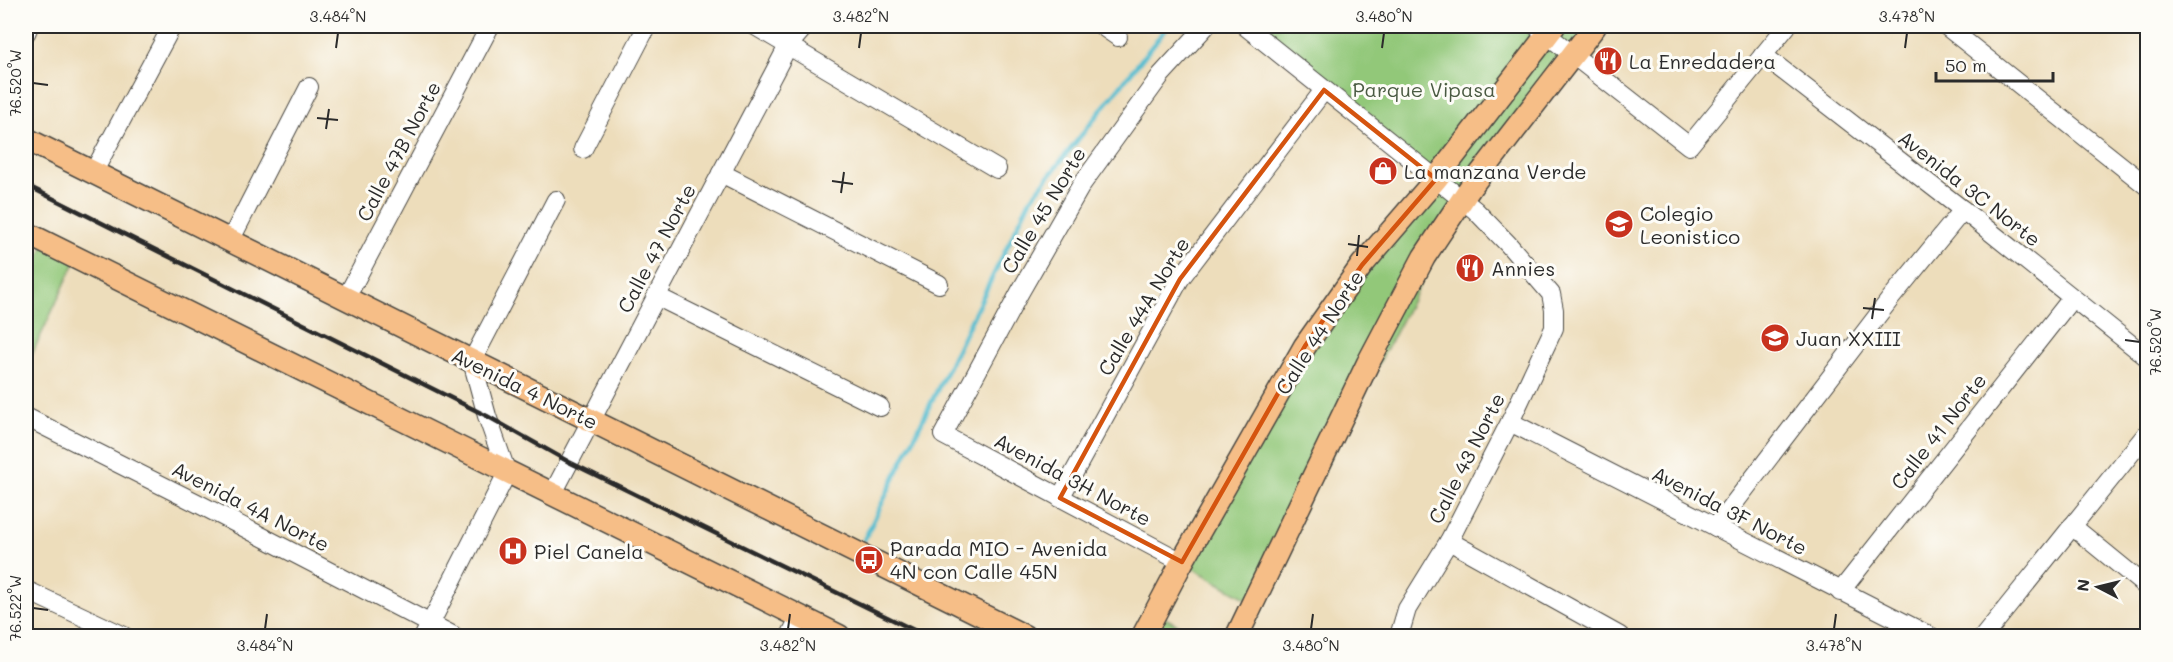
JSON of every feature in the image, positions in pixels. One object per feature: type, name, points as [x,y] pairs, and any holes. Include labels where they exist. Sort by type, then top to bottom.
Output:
[{"type":"main road","points":[[1237,636],[1368,363],[1424,257],[1461,200],[1571,53],[1595,26]]},
{"type":"main road","name":"Calle 44 Norte","points":[[1143,636],[1182,562],[1305,346],[1362,265],[1436,179],[1546,28]]},
{"type":"main road","name":"Avenida 4 Norte","points":[[26,139],[1024,636]]},
{"type":"main road","points":[[26,233],[552,495],[795,627],[838,636]]},
{"type":"street","points":[[26,33],[29,26]]},
{"type":"street","points":[[93,172],[172,26]]},
{"type":"street","name":"Calle 47B Norte","points":[[346,298],[490,26]]},
{"type":"street","points":[[583,149],[647,26]]},
{"type":"street","points":[[755,26],[997,169]]},
{"type":"street","name":"Calle 47 Norte","points":[[552,495],[788,46],[805,26]]},
{"type":"street","points":[[1102,26],[1118,37]]},
{"type":"street","name":"Calle 45 Norte","points":[[943,435],[1020,292],[1082,184],[1161,75],[1206,26]]},
{"type":"street","points":[[1245,26],[1461,200]]},
{"type":"street","points":[[1546,28],[1571,53],[1689,146],[1787,26]]},
{"type":"street","points":[[1946,26],[2148,187]]},
{"type":"street","name":"Avenida 3C Norte","points":[[1763,55],[1963,210],[2148,358]]},
{"type":"street","points":[[230,241],[309,87]]},
{"type":"street","name":"Calle 44A Norte","points":[[1060,498],[1180,279],[1323,90]]},
{"type":"street","points":[[721,173],[939,284]]},
{"type":"street","points":[[427,630],[507,473],[487,416],[472,361],[556,200]]},
{"type":"street","name":"Calle 43 Norte","points":[[1399,636],[1407,609],[1449,541],[1510,422],[1554,328],[1551,294],[1508,244],[1475,210],[1461,200]]},
{"type":"street","points":[[1716,527],[1891,298],[1963,210]]},
{"type":"street","points":[[656,296],[880,406]]},
{"type":"street","name":"Calle 41 Norte","points":[[1840,592],[2072,298]]},
{"type":"street","name":"Avenida 4A Norte","points":[[26,417],[197,503],[427,630],[454,636]]},
{"type":"street","name":"Avenida 3F Norte","points":[[1510,422],[1930,636]]},
{"type":"street","points":[[1984,636],[2148,432]]},
{"type":"street","name":"Avenida 3H Norte","points":[[943,435],[1182,562]]},
{"type":"street","points":[[2072,526],[2148,588]]},
{"type":"street","points":[[1449,541],[1620,636]]},
{"type":"street","points":[[26,590],[124,636]]},
{"type":"highlighted area","points":[[1324,90],[1436,179],[1362,265],[1305,346],[1182,562],[1060,498],[1180,279]]},
{"type":"green space","name":"Parque Vipasa","points":[[1245,26],[1595,26],[1472,185],[1254,603],[1182,562],[1305,346],[1435,179]]},
{"type":"green space","points":[[45,243],[77,258],[26,367],[26,284]]},
{"type":"green space","points":[[1155,613],[1199,636],[1143,636]]},
{"type":"waterway","points":[[864,540],[1030,200],[1168,26]]},
{"type":"railway","points":[[26,185],[487,416],[569,462],[926,636]]},
{"type":"place","name":"La Enredadera","points":[[1608,61]]},
{"type":"place","name":"La manzana Verde","points":[[1383,171]]},
{"type":"place","name":"Colegio Leonistico","points":[[1619,224]]},
{"type":"place","name":"Annies","points":[[1470,268]]},
{"type":"place","name":"Juan XXIII","points":[[1775,338]]},
{"type":"place","name":"Piel Canela","points":[[513,551]]},
{"type":"place","name":"Parada MIO - Avenida 4N con Calle 45N","points":[[869,560]]}]
